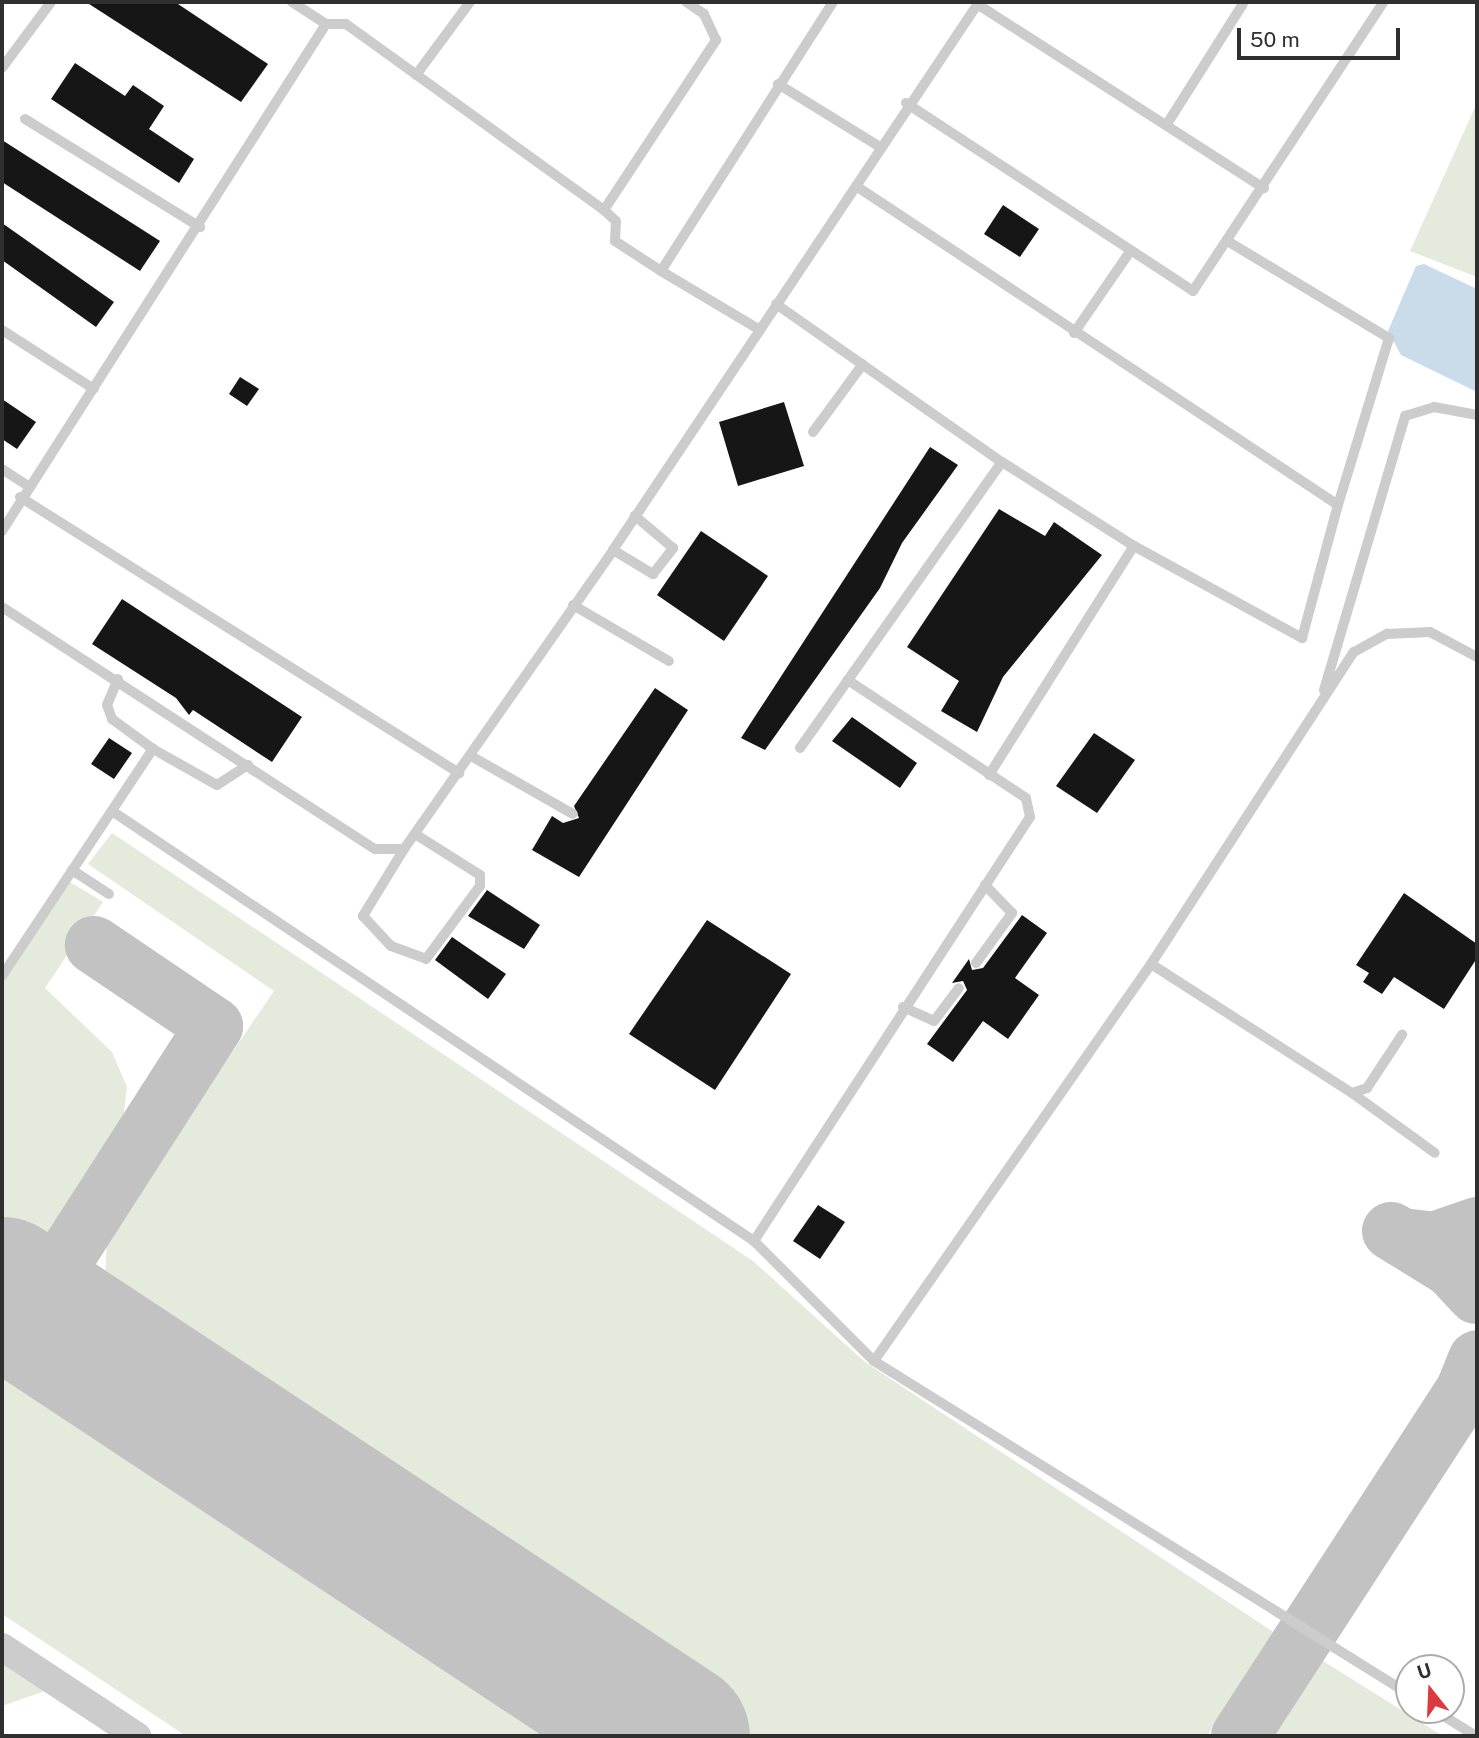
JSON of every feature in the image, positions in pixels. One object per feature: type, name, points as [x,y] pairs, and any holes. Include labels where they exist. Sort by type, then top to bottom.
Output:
[{"type":"street","points":[[2,1647],[137,1736]]},
{"type":"lane","points":[[2,68],[51,2]]},
{"type":"lane","points":[[292,2],[326,24],[346,24],[604,210],[616,221],[615,241],[760,330]]},
{"type":"lane","points":[[416,75],[470,2]]},
{"type":"lane","points":[[604,210],[716,40],[704,14],[686,2]]},
{"type":"lane","points":[[662,271],[778,84],[833,2]]},
{"type":"lane","points":[[418,836],[480,875],[480,886],[426,959],[391,946],[363,916],[404,849],[418,836],[760,330],[856,186],[906,103],[978,3],[1264,188]]},
{"type":"lane","points":[[906,103],[1129,253],[1193,291],[1229,242],[1383,3]]},
{"type":"lane","points":[[1167,124],[1243,4]]},
{"type":"lane","points":[[2,531],[20,497],[200,227],[326,24]]},
{"type":"lane","points":[[778,84],[880,147]]},
{"type":"lane","points":[[25,118],[200,227]]},
{"type":"lane","points":[[856,186],[1074,333],[1338,505]]},
{"type":"lane","points":[[776,304],[1002,462],[1134,546],[1301,638],[1389,338],[1229,242]]},
{"type":"lane","points":[[1074,333],[1129,253]]},
{"type":"lane","points":[[2,330],[94,389]]},
{"type":"lane","points":[[813,432],[863,364]]},
{"type":"lane","points":[[1322,698],[1405,416],[1434,407],[1477,415]]},
{"type":"lane","points":[[800,748],[1002,462]]},
{"type":"lane","points":[[2,469],[28,486]]},
{"type":"lane","points":[[20,497],[459,773]]},
{"type":"lane","points":[[612,550],[653,574],[673,548],[635,516]]},
{"type":"lane","points":[[989,775],[1134,546]]},
{"type":"lane","points":[[573,605],[669,661]]},
{"type":"lane","points":[[2,607],[118,679],[375,849],[404,849]]},
{"type":"lane","points":[[874,1361],[1151,964],[1354,652],[1387,634],[1430,632],[1477,657]]},
{"type":"lane","points":[[118,679],[107,705],[112,719],[153,749],[217,785],[248,765]]},
{"type":"lane","points":[[754,1241],[1030,817],[1026,798],[848,680]]},
{"type":"lane","points":[[2,976],[153,749]]},
{"type":"lane","points":[[471,756],[573,814]]},
{"type":"lane","points":[[113,811],[754,1241],[874,1361],[1395,1686]]},
{"type":"lane","points":[[72,870],[109,894]]},
{"type":"lane","points":[[976,963],[1012,913],[985,885]]},
{"type":"lane","points":[[1151,964],[1352,1093],[1435,1153]]},
{"type":"lane","points":[[904,1007],[934,1021],[959,988]]},
{"type":"lane","points":[[1352,1093],[1367,1088],[1402,1035]]},
{"type":"lane","points":[[1457,1724],[1476,1736]]},
{"type":"shaded area","points":[[1477,103],[1477,277],[1410,251]]},
{"type":"shaded area","points":[[112,833],[753,1261],[865,1362],[1275,1633],[1207,1736],[720,1736],[120,1335],[104,1303],[107,1236],[274,991],[88,864]]},
{"type":"shaded area","points":[[70,882],[103,902],[45,988],[112,1052],[127,1087],[121,1138],[89,1189],[48,1233],[31,1242],[2,1242],[2,984]]},
{"type":"shaded area","points":[[2,1324],[626,1736],[186,1736],[2,1614]]},
{"type":"shaded area","points":[[1323,1661],[1395,1706],[1395,1724],[1424,1724],[1443,1736],[1274,1736]]},
{"type":"shaded area","points":[[2,1663],[45,1691],[2,1706]]},
{"type":"water","points":[[1424,264],[1477,289],[1477,392],[1401,355],[1388,331],[1416,266]]},
{"type":"building","points":[[86,2],[175,2],[268,64],[241,102]]},
{"type":"building","points":[[75,63],[125,96],[133,85],[164,106],[149,129],[194,159],[179,183],[51,99]]},
{"type":"building","points":[[2,140],[160,241],[140,271],[2,182]]},
{"type":"building","points":[[1003,205],[1039,229],[1020,257],[984,234]]},
{"type":"building","points":[[2,223],[114,302],[96,327],[2,260]]},
{"type":"building","points":[[240,377],[259,389],[247,406],[229,394]]},
{"type":"building","points":[[2,399],[36,422],[17,449],[2,439]]},
{"type":"building","points":[[784,402],[804,466],[738,486],[719,422]]},
{"type":"building","points":[[930,447],[958,465],[902,543],[880,588],[765,750],[741,738]]},
{"type":"building","points":[[999,509],[1045,536],[1054,522],[1102,555],[1003,677],[977,732],[941,711],[959,681],[907,647]]},
{"type":"building","points":[[701,531],[768,576],[724,641],[657,595]]},
{"type":"building","points":[[122,599],[302,717],[272,762],[193,710],[189,715],[176,698],[92,644]]},
{"type":"building","points":[[655,688],[688,710],[579,877],[532,850],[552,816],[563,823],[579,818],[574,806]]},
{"type":"building","points":[[852,717],[917,763],[900,788],[832,741]]},
{"type":"building","points":[[1094,733],[1135,760],[1097,813],[1056,786]]},
{"type":"building","points":[[109,738],[132,753],[114,779],[91,764]]},
{"type":"building","points":[[487,890],[540,925],[524,949],[468,916]]},
{"type":"building","points":[[1404,893],[1477,944],[1477,958],[1444,1009],[1394,977],[1382,994],[1363,982],[1369,973],[1356,965]]},
{"type":"building","points":[[1022,915],[1047,933],[1015,978],[1039,995],[1008,1039],[983,1021],[953,1062],[927,1044],[967,990],[963,981],[952,983],[969,959],[972,970],[983,968]]},
{"type":"building","points":[[707,920],[791,974],[715,1090],[629,1034]]},
{"type":"building","points":[[452,937],[506,974],[488,999],[435,960]]},
{"type":"building","points":[[818,1205],[845,1222],[820,1259],[793,1241]]},
{"type":"taxiway","points":[[32,1310],[214,1026],[94,945]]},
{"type":"taxiway","points":[[1402,1237],[1434,1241],[1477,1226]]},
{"type":"taxiway","points":[[1391,1231],[1451,1268],[1476,1295]]},
{"type":"taxiway","points":[[1240,1736],[1465,1389],[1477,1359]]},
{"type":"runway","points":[[2,1290],[676,1736]]}]
